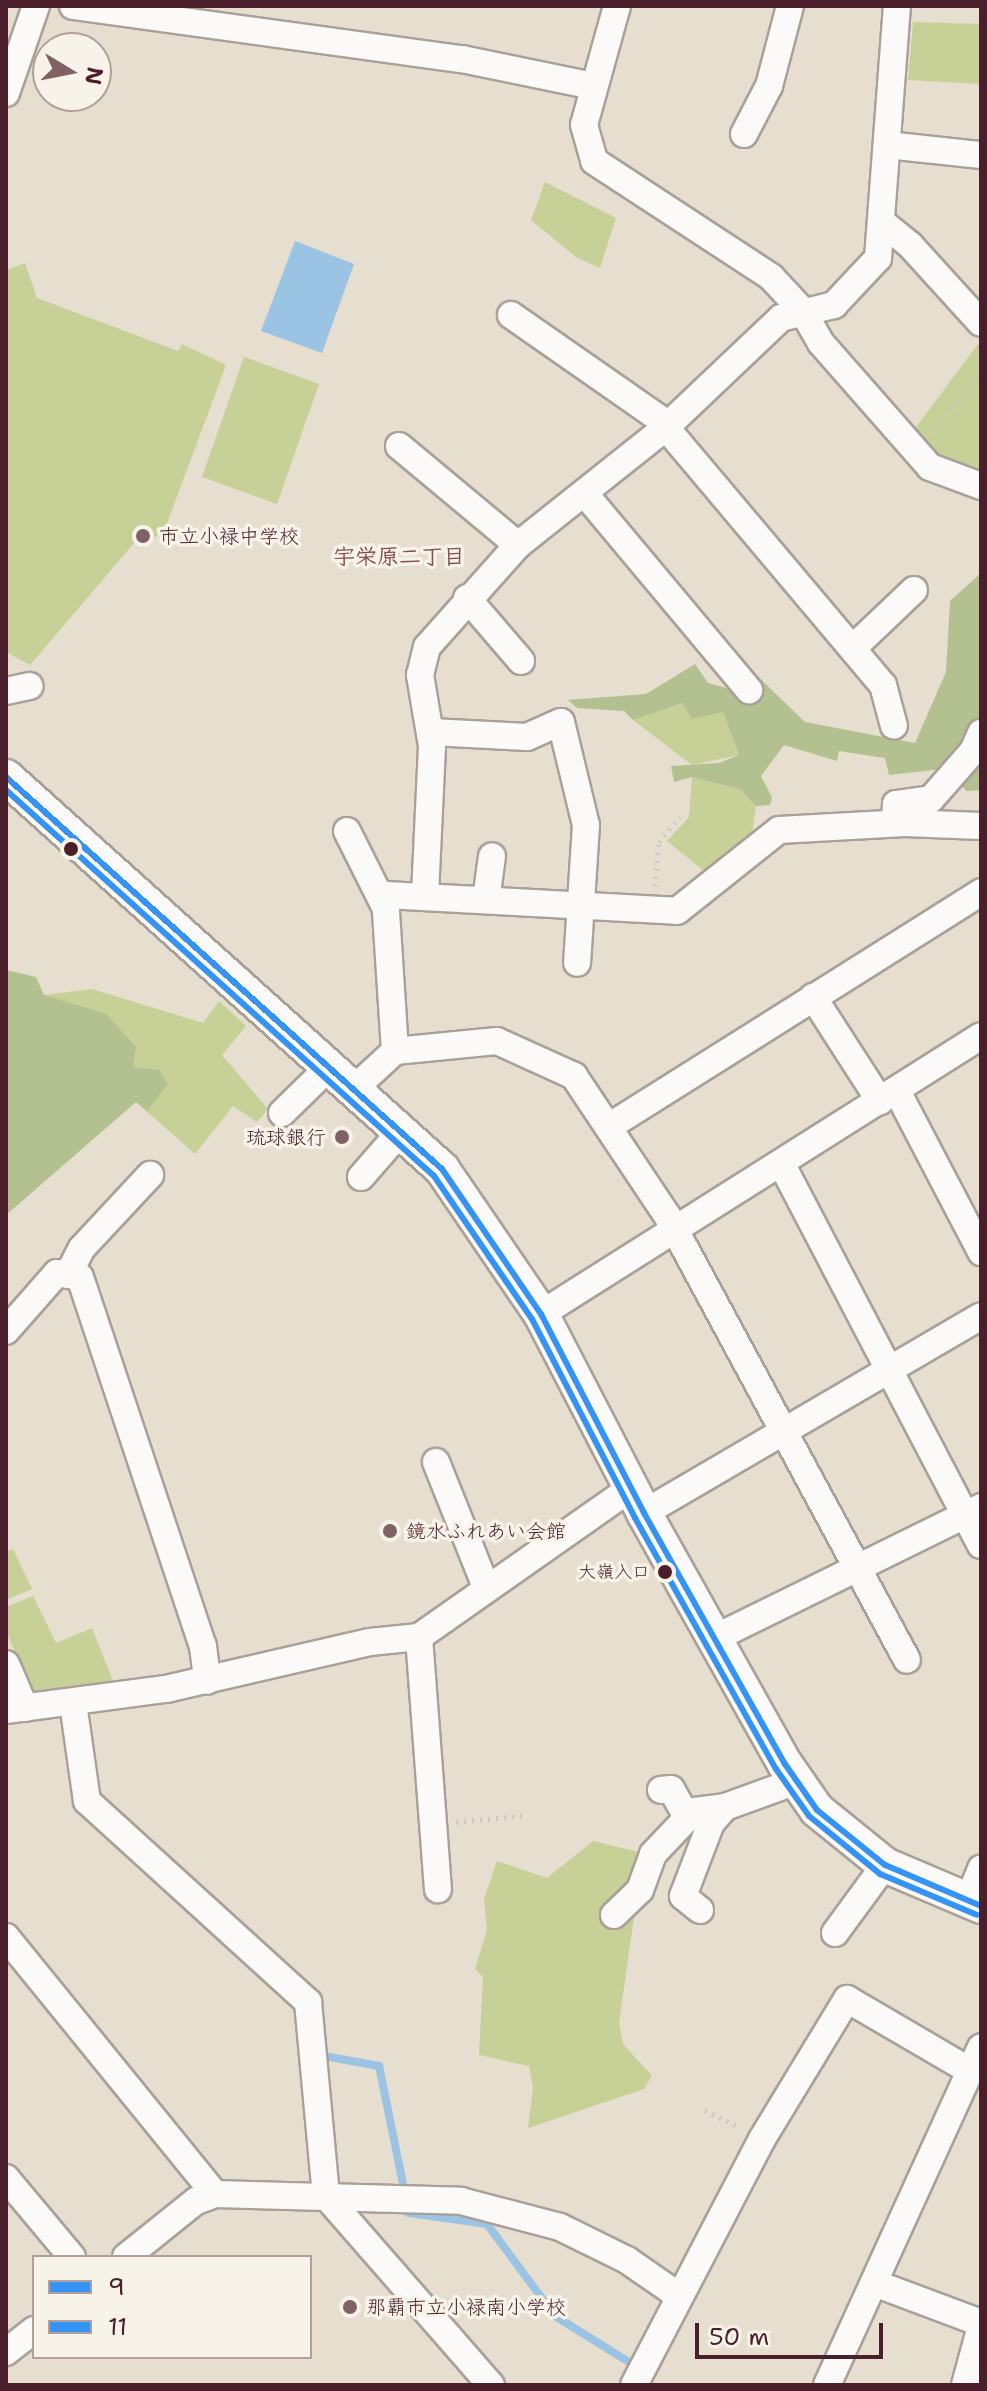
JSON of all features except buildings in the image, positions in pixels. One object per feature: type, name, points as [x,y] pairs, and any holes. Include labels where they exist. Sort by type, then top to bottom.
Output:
[{"type":"main road","points":[[7,781],[356,1087],[402,1130],[466,1199],[541,1314],[638,1500],[797,1781],[839,1831],[885,1865],[974,1903]]},
{"type":"street","points":[[6,93],[36,6]]},
{"type":"street","points":[[73,6],[391,48],[593,86]]},
{"type":"street","points":[[617,6],[584,125],[594,161],[771,277],[802,310],[821,343],[916,452],[952,479],[981,486]]},
{"type":"street","points":[[744,134],[769,86],[790,6]]},
{"type":"street","points":[[425,895],[431,732],[420,675],[427,647],[467,598],[518,545],[665,428],[781,318],[802,310],[834,305],[878,258],[897,6]]},
{"type":"street","points":[[887,145],[981,155]]},
{"type":"street","points":[[883,223],[910,245],[981,323]]},
{"type":"street","points":[[511,315],[665,428],[883,685],[894,726]]},
{"type":"street","points":[[399,446],[518,545]]},
{"type":"street","points":[[585,494],[749,690]]},
{"type":"street","points":[[853,648],[914,590]]},
{"type":"street","points":[[467,598],[521,661]]},
{"type":"street","points":[[431,732],[527,737],[561,722],[584,802],[577,963]]},
{"type":"street","points":[[895,823],[896,804],[931,799],[973,751],[981,733]]},
{"type":"street","points":[[395,1051],[385,895],[677,911],[697,899],[779,830],[895,823],[981,826]]},
{"type":"street","points":[[347,831],[386,909]]},
{"type":"street","points":[[486,900],[492,856]]},
{"type":"street","points":[[610,1126],[981,892]]},
{"type":"street","points":[[813,997],[889,1096],[981,1252]]},
{"type":"street","points":[[541,1314],[981,1036]]},
{"type":"street","points":[[356,1087],[395,1051],[497,1041],[574,1076],[610,1126],[675,1230],[907,1660]]},
{"type":"street","points":[[282,1113],[331,1065]]},
{"type":"street","points":[[361,1177],[402,1130]]},
{"type":"street","points":[[781,1163],[890,1368],[975,1510],[981,1545]]},
{"type":"street","points":[[68,1275],[82,1248],[150,1175]]},
{"type":"street","points":[[6,1331],[57,1273],[80,1277],[203,1646],[207,1681]]},
{"type":"street","points":[[6,1664],[15,1709],[73,1703],[207,1681],[370,1642],[419,1637],[486,1587],[638,1500],[775,1439],[783,1429],[981,1316]]},
{"type":"street","points":[[436,1462],[486,1587]]},
{"type":"street","points":[[715,1638],[975,1510]]},
{"type":"street","points":[[419,1637],[438,1889]]},
{"type":"street","points":[[73,1703],[87,1801],[308,2002],[326,2196],[491,2385]]},
{"type":"street","points":[[614,1915],[640,1890],[653,1854],[694,1811],[725,1807],[797,1781]]},
{"type":"street","points":[[661,1790],[671,1789],[688,1819]]},
{"type":"street","points":[[700,1910],[683,1896],[711,1823],[725,1807]]},
{"type":"street","points":[[835,1933],[885,1865]]},
{"type":"street","points":[[974,1903],[981,1868]]},
{"type":"street","points":[[6,1937],[215,2194]]},
{"type":"street","points":[[634,2385],[762,2139],[847,1999],[970,2071]]},
{"type":"street","points":[[827,2385],[981,2047]]},
{"type":"street","points":[[6,2178],[70,2255]]},
{"type":"street","points":[[128,2255],[196,2201],[215,2194],[461,2201],[560,2227],[627,2260],[679,2296]]},
{"type":"street","points":[[874,2283],[981,2325],[965,2385]]},
{"type":"street","points":[[6,2352],[32,2332]]},
{"type":"path","points":[[916,452],[981,376]]},
{"type":"path","points":[[654,911],[659,842],[680,817]]},
{"type":"path","points":[[433,1823],[527,1815]]},
{"type":"path","points":[[705,2110],[762,2139]]},
{"type":"green space","points":[[913,22],[981,24],[981,84],[908,80]]},
{"type":"green space","points":[[545,182],[616,218],[600,268],[576,257],[531,220]]},
{"type":"green space","points":[[25,263],[37,298],[178,351],[182,344],[226,365],[166,526],[144,548],[135,542],[30,665],[6,652],[6,270]]},
{"type":"green space","points":[[981,340],[981,476],[936,457],[914,430]]},
{"type":"green space","points":[[244,357],[319,384],[277,504],[202,477]]},
{"type":"green space","points":[[981,573],[981,790],[967,791],[943,769],[889,775],[885,758],[839,751],[837,761],[784,745],[761,776],[772,797],[770,805],[756,806],[740,789],[692,777],[674,782],[671,766],[719,763],[739,755],[723,712],[692,719],[682,703],[633,720],[624,711],[577,708],[568,700],[646,694],[695,664],[708,683],[730,689],[749,668],[805,722],[915,743],[946,672],[950,601]]},
{"type":"green space","points":[[682,702],[723,712],[739,755],[692,765],[633,720]]},
{"type":"green space","points":[[692,777],[740,789],[756,806],[751,842],[709,875],[667,841],[689,817]]},
{"type":"green space","points":[[6,970],[36,977],[44,995],[106,1014],[136,1047],[133,1067],[159,1070],[168,1084],[147,1111],[136,1102],[6,1215]]},
{"type":"green space","points":[[92,989],[203,1023],[219,1001],[246,1026],[222,1055],[268,1109],[257,1122],[233,1106],[195,1154],[136,1102],[91,1139],[6,1000]]},
{"type":"green space","points":[[13,1549],[32,1589],[6,1600],[6,1552]]},
{"type":"green space","points":[[33,1596],[56,1643],[92,1628],[115,1686],[42,1693],[31,1690],[6,1631],[6,1607]]},
{"type":"green space","points":[[593,1841],[643,1853],[619,2023],[623,2044],[652,2076],[644,2089],[528,2128],[533,2088],[529,2066],[479,2055],[483,1977],[475,1969],[487,1930],[484,1899],[497,1861],[547,1878]]},
{"type":"water","points":[[295,241],[354,264],[322,353],[261,331]]},
{"type":"waterway","points":[[329,2057],[379,2066],[409,2213],[487,2224],[555,2316],[632,2364]]},
{"type":"transit line","name":"9","points":[[6,777],[442,1169],[541,1314],[644,1513],[785,1764],[817,1810],[885,1865],[981,1906]]},
{"type":"transit line","name":"11","points":[[6,790],[434,1176],[532,1319],[635,1518],[776,1769],[809,1816],[880,1874],[977,1915]]},
{"type":"place","name":"市立小禄中学校","points":[[143,536]]},
{"type":"place","name":"琉球銀行","points":[[342,1137]]},
{"type":"place","name":"鏡水ふれあい会館","points":[[390,1531]]},
{"type":"place","name":"大嶺入口","points":[[665,1572]]},
{"type":"place","name":"那覇市立小禄南小学校","points":[[350,2307]]},
{"type":"district","name":"宇栄原二丁目","points":[[399,557]]}]
